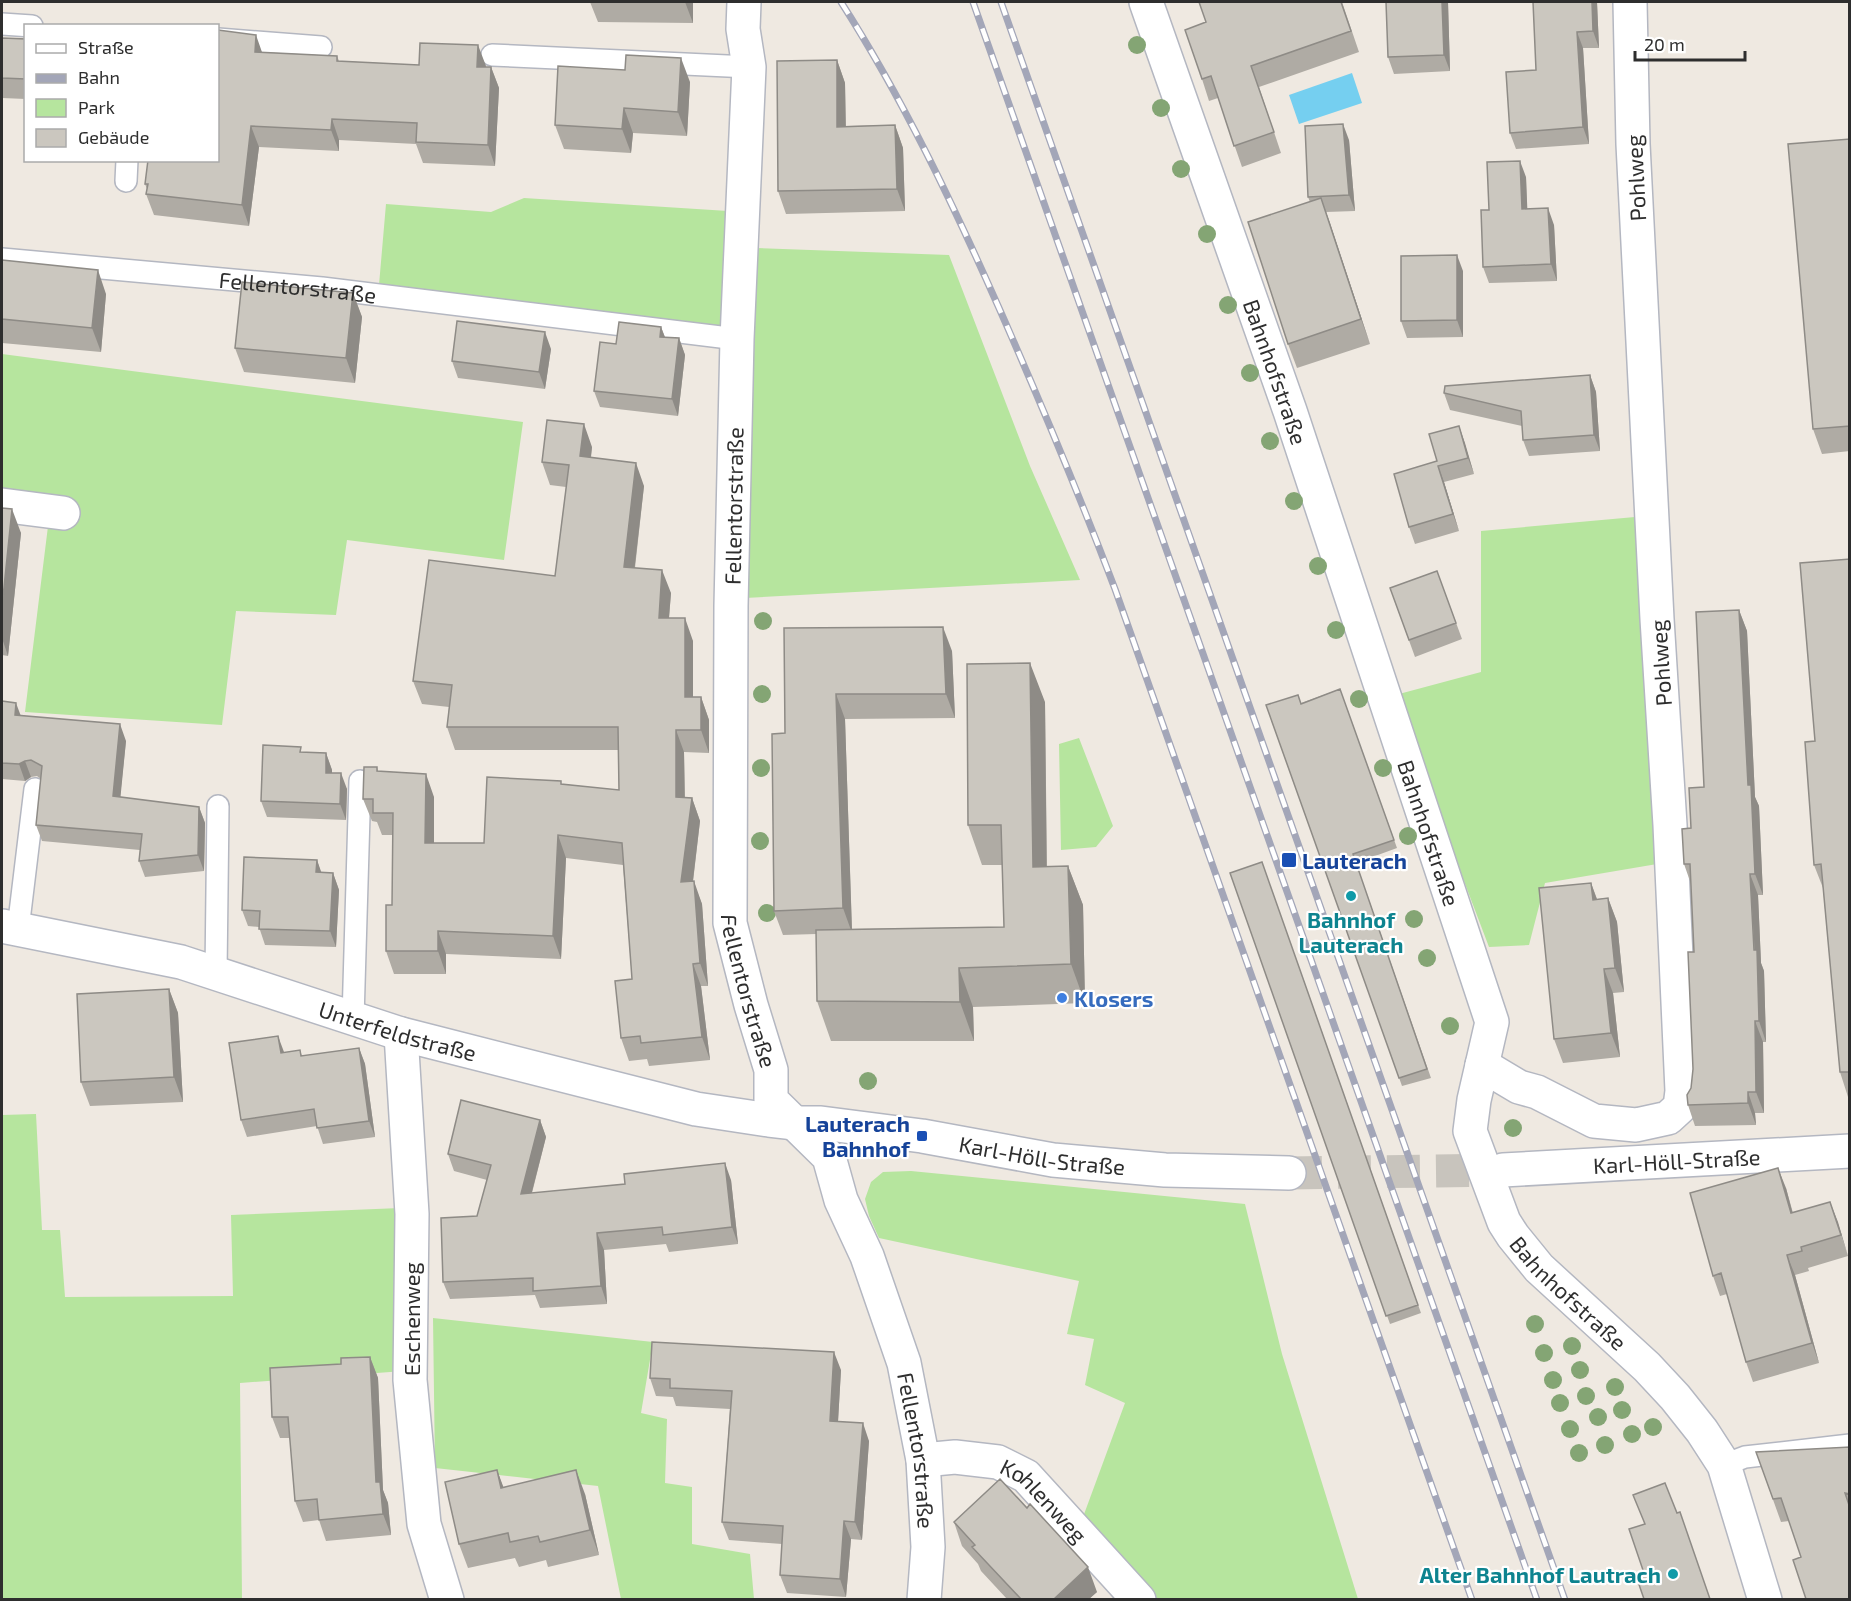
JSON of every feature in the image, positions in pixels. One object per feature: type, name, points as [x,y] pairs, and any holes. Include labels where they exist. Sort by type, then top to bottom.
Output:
[{"type":"street","name":"Fellentorstraße","points":[[744,2],[743,29],[749,67],[736,339],[731,606],[730,923],[751,1005],[771,1070],[771,1100],[829,1157],[841,1200],[867,1256],[904,1363],[923,1460],[928,1547],[924,1599]]},
{"type":"street","name":"Bahnhofstraße","points":[[1146,2],[1290,411],[1492,1022],[1474,1100],[1470,1131],[1504,1222],[1539,1268],[1647,1367],[1675,1397],[1701,1431],[1724,1465],[1765,1599]]},
{"type":"street","name":"Pohlweg","points":[[1482,1065],[1519,1088],[1538,1092],[1594,1120],[1636,1125],[1668,1118],[1680,1107],[1682,1091],[1670,825],[1657,619],[1633,144],[1630,2]]},
{"type":"street","points":[[2,505],[63,513]]},
{"type":"street","name":"Unterfeldstraße","points":[[10,927],[181,962],[401,1034],[696,1109],[795,1124]]},
{"type":"street","name":"Eschenweg","points":[[401,1034],[412,1214],[410,1380],[424,1524],[447,1599]]},
{"type":"street","name":"Karl-Höll-Straße","points":[[795,1124],[821,1123],[922,1136],[1053,1160],[1165,1170],[1289,1173]]},
{"type":"street","name":"Karl-Höll-Straße","points":[[1503,1170],[1850,1151]]},
{"type":"street","name":"Kohlenweg","points":[[923,1460],[955,1457],[998,1462],[1026,1476],[1139,1599]]},
{"type":"lane","points":[[2,24],[24,25]]},
{"type":"lane","points":[[219,39],[321,47]]},
{"type":"lane","points":[[492,55],[749,67]]},
{"type":"lane","name":"Fellentorstraße","points":[[2,259],[322,288],[736,339]]},
{"type":"lane","points":[[353,1019],[360,781]]},
{"type":"lane","points":[[10,927],[35,789]]},
{"type":"lane","points":[[216,973],[218,806]]},
{"type":"lane","points":[[1724,1465],[1745,1457],[1850,1445]]},
{"type":"green space","points":[[524,198],[728,211],[720,328],[379,285],[386,204],[491,212]]},
{"type":"green space","points":[[757,248],[949,255],[1030,466],[1080,580],[745,598]]},
{"type":"green space","points":[[2,354],[523,422],[504,560],[347,540],[336,615],[236,611],[222,725],[25,712],[51,502],[2,495]]},
{"type":"green space","points":[[1646,516],[1663,863],[1545,883],[1529,945],[1489,947],[1456,860],[1399,694],[1481,672],[1481,531]]},
{"type":"green space","points":[[1079,738],[1113,826],[1096,847],[1061,850],[1059,744]]},
{"type":"green space","points":[[36,1114],[42,1230],[60,1230],[65,1297],[233,1296],[231,1215],[400,1208],[404,1371],[240,1383],[242,1599],[2,1599],[2,1115]]},
{"type":"green space","points":[[911,1171],[1245,1204],[1282,1354],[1358,1599],[1157,1599],[1083,1517],[1125,1403],[1085,1385],[1094,1339],[1067,1334],[1079,1281],[879,1238],[869,1216],[865,1199],[871,1182],[883,1172]]},
{"type":"green space","points":[[433,1318],[653,1342],[641,1413],[667,1419],[665,1483],[692,1487],[692,1544],[750,1554],[754,1599],[621,1599],[598,1486],[435,1468]]},
{"type":"water","points":[[1352,73],[1362,103],[1299,124],[1289,95]]},
{"type":"building","points":[[1199,2],[1341,2],[1351,31],[1251,66],[1274,132],[1234,146],[1211,76],[1202,79],[1185,30],[1206,22]]},
{"type":"building","points":[[1386,2],[1442,2],[1444,55],[1388,57]]},
{"type":"building","points":[[1533,2],[1592,2],[1593,31],[1577,32],[1583,127],[1510,133],[1506,72],[1536,70]]},
{"type":"building","points":[[219,30],[256,35],[255,52],[337,56],[337,61],[419,65],[420,43],[478,45],[477,67],[491,67],[488,145],[416,142],[417,123],[332,119],[331,130],[251,126],[242,205],[146,194],[148,184],[145,184],[148,162],[219,162]]},
{"type":"building","points":[[2,38],[24,39],[24,79],[2,78]]},
{"type":"building","points":[[626,55],[681,58],[678,112],[624,108],[622,129],[555,125],[558,66],[625,70]]},
{"type":"building","points":[[837,60],[837,127],[895,125],[897,189],[778,191],[777,61]]},
{"type":"building","points":[[1343,124],[1349,195],[1308,197],[1305,126]]},
{"type":"building","points":[[1850,139],[1850,426],[1813,429],[1788,144]]},
{"type":"building","points":[[1520,161],[1522,209],[1548,208],[1551,264],[1483,267],[1481,210],[1489,210],[1487,162]]},
{"type":"building","points":[[1321,198],[1361,319],[1288,344],[1248,222]]},
{"type":"building","points":[[1457,255],[1457,320],[1401,321],[1401,256]]},
{"type":"building","points":[[2,260],[98,270],[92,328],[2,319]]},
{"type":"building","points":[[242,282],[353,293],[346,358],[235,348]]},
{"type":"building","points":[[457,321],[545,332],[539,372],[452,361]]},
{"type":"building","points":[[619,322],[661,327],[660,337],[679,338],[672,399],[594,391],[600,342],[616,344]]},
{"type":"building","points":[[1590,375],[1594,435],[1523,440],[1521,411],[1444,393],[1445,386]]},
{"type":"building","points":[[547,420],[584,424],[580,456],[636,463],[624,567],[662,570],[659,618],[685,618],[685,697],[701,697],[701,730],[676,730],[676,797],[692,798],[681,882],[694,881],[700,963],[693,964],[702,1037],[641,1043],[640,1036],[621,1038],[615,981],[632,979],[622,843],[558,835],[553,936],[438,931],[438,951],[386,951],[386,905],[392,905],[393,813],[373,813],[373,799],[363,799],[364,767],[377,767],[377,771],[426,774],[425,843],[484,843],[487,777],[561,781],[561,784],[619,790],[618,727],[447,727],[452,685],[413,681],[429,560],[555,576],[569,465],[542,462]]},
{"type":"building","points":[[1459,426],[1468,458],[1438,466],[1453,514],[1409,527],[1394,474],[1437,461],[1429,434]]},
{"type":"building","points":[[2,508],[12,509],[2,607]]},
{"type":"building","points":[[1850,559],[1850,1072],[1840,1072],[1821,864],[1814,865],[1805,742],[1815,741],[1800,563]]},
{"type":"building","points":[[1437,571],[1456,623],[1409,640],[1390,588]]},
{"type":"building","points":[[1739,610],[1755,874],[1750,874],[1754,950],[1757,950],[1759,1021],[1755,1021],[1756,1092],[1748,1092],[1748,1103],[1688,1105],[1687,1095],[1691,1088],[1693,1069],[1688,952],[1694,952],[1690,864],[1684,864],[1682,829],[1691,828],[1689,788],[1704,787],[1696,612]]},
{"type":"building","points":[[943,627],[946,694],[836,694],[843,908],[774,911],[772,734],[785,733],[784,628]]},
{"type":"building","points":[[1030,663],[1033,867],[1068,866],[1071,964],[959,968],[960,1002],[817,1001],[816,930],[1004,927],[1001,825],[968,825],[967,664]]},
{"type":"building","name":"Bahnhof Lauterach","points":[[1340,689],[1394,840],[1353,854],[1427,1069],[1399,1078],[1266,705],[1298,695],[1301,704]]},
{"type":"building","points":[[2,701],[16,703],[15,715],[120,724],[113,796],[199,807],[198,855],[139,861],[142,834],[36,825],[42,766],[31,760],[19,764],[2,763]]},
{"type":"building","points":[[263,745],[301,747],[300,752],[326,753],[326,773],[341,773],[340,804],[261,801]]},
{"type":"building","points":[[244,857],[317,860],[316,872],[333,873],[330,931],[259,929],[260,911],[242,910]]},
{"type":"building","points":[[1262,862],[1418,1305],[1386,1316],[1230,873]]},
{"type":"building","points":[[1591,883],[1593,900],[1608,898],[1615,968],[1604,969],[1611,1033],[1554,1039],[1539,888]]},
{"type":"building","points":[[169,989],[174,1077],[81,1082],[77,994]]},
{"type":"building","points":[[278,1036],[281,1053],[300,1050],[301,1056],[359,1048],[369,1121],[317,1128],[314,1109],[241,1120],[229,1043]]},
{"type":"building","points":[[461,1100],[540,1120],[521,1194],[625,1184],[624,1174],[725,1163],[732,1227],[663,1235],[662,1227],[597,1233],[601,1286],[533,1291],[533,1278],[443,1282],[441,1218],[477,1216],[491,1165],[448,1154]]},
{"type":"building","points":[[1778,1168],[1791,1213],[1830,1202],[1841,1235],[1801,1247],[1802,1251],[1787,1255],[1812,1343],[1746,1362],[1721,1273],[1713,1276],[1690,1193]]},
{"type":"building","points":[[652,1342],[834,1352],[830,1421],[863,1423],[855,1522],[844,1521],[840,1579],[780,1575],[783,1526],[722,1522],[732,1391],[670,1388],[670,1379],[650,1378]]},
{"type":"building","points":[[370,1357],[376,1482],[380,1482],[383,1514],[319,1520],[317,1499],[295,1501],[288,1417],[272,1417],[270,1368],[341,1364],[341,1358]]},
{"type":"building","points":[[1850,1447],[1850,1494],[1845,1493],[1850,1508],[1850,1599],[1806,1599],[1793,1560],[1801,1557],[1781,1498],[1773,1499],[1756,1452]]},
{"type":"building","points":[[497,1470],[501,1488],[576,1470],[590,1530],[540,1542],[538,1536],[510,1542],[508,1533],[459,1544],[445,1482]]},
{"type":"building","points":[[1000,1479],[1027,1508],[1030,1504],[1088,1567],[1054,1599],[1021,1599],[972,1547],[975,1545],[954,1522]]},
{"type":"building","points":[[1665,1483],[1677,1513],[1680,1512],[1710,1599],[1644,1599],[1636,1576],[1644,1573],[1629,1529],[1645,1524],[1633,1495]]},
{"type":"tunnel","points":[[1289,1173],[1503,1170]]},
{"type":"railway","points":[[841,2],[906,113],[945,190],[1014,343],[1087,518],[1115,589],[1472,1600]]},
{"type":"railway","points":[[973,2],[1537,1600]]},
{"type":"railway","points":[[1001,2],[1565,1600]]},
{"type":"place","name":"Lauterach","points":[[1289,860]]},
{"type":"place","name":"Bahnhof Lauterach","points":[[1351,896]]},
{"type":"place","name":"Klosers","points":[[1062,998]]},
{"type":"place","name":"Lauterach Bahnhof","points":[[922,1136]]},
{"type":"place","name":"Alter Bahnhof Lautrach","points":[[1673,1574]]}]
